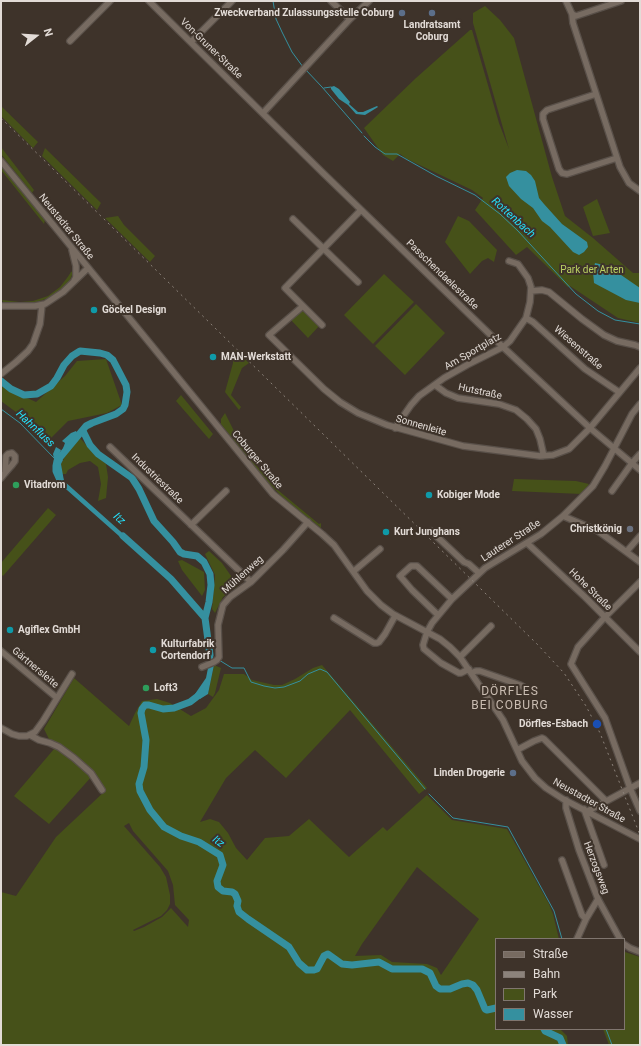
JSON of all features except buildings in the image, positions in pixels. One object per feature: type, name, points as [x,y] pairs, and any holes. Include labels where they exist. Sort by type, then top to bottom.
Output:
[{"type":"street","points":[[70,41],[110,1]]},
{"type":"street","name":"Von-Gruner-Straße","points":[[149,1],[262,112]]},
{"type":"street","points":[[191,42],[232,1]]},
{"type":"street","points":[[332,1],[350,19]]},
{"type":"street","points":[[262,112],[369,1]]},
{"type":"street","points":[[566,1],[572,14],[573,23],[620,167],[626,179],[640,191]]},
{"type":"street","points":[[572,14],[576,16],[621,1]]},
{"type":"street","points":[[596,94],[547,110],[543,114],[543,119],[559,169],[562,173],[567,174],[617,158]]},
{"type":"street","name":"Passchendaelestraße","points":[[262,112],[503,347],[590,428],[640,470]]},
{"type":"street","name":"Neustadter Straße","points":[[1,161],[118,304]]},
{"type":"street","points":[[322,325],[285,288],[361,210]]},
{"type":"street","points":[[293,220],[358,282]]},
{"type":"street","points":[[71,247],[76,266],[76,277],[73,283]]},
{"type":"street","name":"Am Sportplatz","points":[[395,428],[411,405],[420,396],[434,385],[467,365],[503,347],[510,341],[526,318],[531,291],[528,278],[518,264],[510,261]]},
{"type":"street","points":[[1,306],[25,307],[42,305],[55,298],[88,268]]},
{"type":"street","points":[[531,291],[542,290],[549,292],[582,320],[604,335],[617,341],[634,344],[640,347]]},
{"type":"street","name":"Coburger Straße","points":[[118,304],[273,494],[322,534],[334,546],[354,571],[373,598],[395,616]]},
{"type":"street","points":[[3,372],[28,351],[33,344],[40,324],[42,305]]},
{"type":"street","name":"Sonnenleite","points":[[303,306],[269,335],[295,362],[340,402],[358,412],[395,428],[464,446],[542,456],[553,455],[569,449],[590,428],[640,368]]},
{"type":"street","name":"Wiesenstraße","points":[[526,318],[533,322],[585,369],[619,392]]},
{"type":"street","name":"Hutstraße","points":[[434,385],[446,393],[458,398],[499,404],[516,410],[536,429],[543,452],[542,456]]},
{"type":"street","name":"Lauterer Straße","points":[[427,632],[438,615],[452,599],[479,573],[541,534],[563,516],[593,486],[632,414],[640,404]]},
{"type":"street","name":"Industriestraße","points":[[110,447],[251,582]]},
{"type":"street","points":[[612,492],[640,454]]},
{"type":"street","points":[[1,478],[6,473]]},
{"type":"street","points":[[191,525],[226,491]]},
{"type":"street","points":[[563,516],[598,531],[640,562]]},
{"type":"street","name":"Mühlenweg","points":[[202,667],[217,660],[218,625],[221,609],[230,597],[251,582],[283,550],[308,522]]},
{"type":"street","points":[[431,530],[464,562],[469,564],[479,573]]},
{"type":"street","points":[[627,551],[640,536]]},
{"type":"street","name":"Hohe Straße","points":[[527,543],[640,652]]},
{"type":"street","points":[[354,571],[380,549]]},
{"type":"street","points":[[438,615],[400,576],[411,566],[417,566],[452,599]]},
{"type":"street","points":[[640,582],[578,647],[571,664],[605,718],[630,788],[640,811]]},
{"type":"street","points":[[334,618],[374,643],[377,643],[380,642],[395,616]]},
{"type":"street","name":"Neustadter Straße","points":[[395,616],[427,632],[450,647],[460,657],[505,724],[528,771],[539,783],[566,800],[640,839]]},
{"type":"street","points":[[460,657],[491,626]]},
{"type":"street","points":[[427,632],[423,645],[424,649],[441,663],[461,674],[470,671],[480,671],[520,685],[532,692]]},
{"type":"street","name":"Gärtnersleite","points":[[1,651],[57,698]]},
{"type":"street","name":"Gärtnersleite","points":[[30,735],[38,730],[72,674]]},
{"type":"street","points":[[1,728],[16,736],[30,735],[59,747],[91,773],[102,790]]},
{"type":"street","points":[[517,750],[534,741],[542,738],[544,739],[606,801]]},
{"type":"street","points":[[604,865],[586,810],[640,784]]},
{"type":"street","name":"Herzogsweg","points":[[566,800],[566,808],[579,850],[598,899],[619,938]]},
{"type":"street","points":[[562,860],[582,916],[586,919]]},
{"type":"street","points":[[577,938],[586,919],[598,899]]},
{"type":"street","points":[[625,945],[640,952]]},
{"type":"green space","name":"Park der Arten","points":[[485,6],[500,20],[514,38],[552,177],[565,216],[633,273],[640,273],[640,323],[618,318],[570,286],[568,287],[527,247],[516,255],[475,210],[483,198],[472,190],[407,159],[400,154],[393,161],[383,155],[364,128],[416,78],[470,30],[472,30],[499,123],[509,149],[473,23],[473,13]]},
{"type":"green space","points":[[1,106],[38,142],[33,148],[1,116]]},
{"type":"green space","points":[[1,147],[34,190],[32,193],[1,154]]},
{"type":"green space","points":[[45,148],[101,203],[97,210],[42,156]]},
{"type":"green space","points":[[1,166],[45,220],[44,224],[1,170]]},
{"type":"green space","points":[[597,199],[610,233],[593,236],[583,207]]},
{"type":"green space","points":[[118,216],[124,225],[155,256],[150,262],[105,218]]},
{"type":"green space","points":[[458,216],[469,221],[497,250],[494,262],[488,258],[482,261],[470,274],[445,242]]},
{"type":"green space","points":[[74,270],[70,280],[63,288],[49,298],[33,303],[3,302],[2,300],[20,302],[33,301],[48,296],[60,287]]},
{"type":"green space","points":[[384,274],[414,302],[373,344],[344,315]]},
{"type":"green space","points":[[416,304],[445,333],[405,375],[375,346]]},
{"type":"green space","points":[[303,308],[320,325],[308,338],[291,320]]},
{"type":"green space","points":[[235,350],[249,363],[242,368],[231,395],[241,407],[239,410],[225,392]]},
{"type":"green space","points":[[106,359],[122,405],[107,413],[68,421],[51,438],[1,401],[1,386],[36,402],[65,376],[77,361]]},
{"type":"green space","points":[[181,395],[213,434],[209,439],[176,401]]},
{"type":"green space","points":[[225,413],[236,435],[235,436],[247,455],[279,491],[319,524],[321,523],[321,528],[286,501],[261,475],[221,424],[221,419]]},
{"type":"green space","points":[[80,438],[94,454],[106,464],[108,477],[106,498],[98,501],[101,484],[98,467],[90,461],[80,463],[68,470],[66,474],[62,474],[61,464],[66,454]]},
{"type":"green space","points":[[514,479],[576,481],[589,484],[582,494],[512,491]]},
{"type":"green space","points":[[48,508],[56,515],[3,576],[1,574],[1,563]]},
{"type":"green space","points":[[209,551],[222,563],[238,586],[223,597],[215,613],[212,609],[215,575],[205,554]]},
{"type":"green space","points":[[182,560],[204,572],[205,590],[202,596],[182,570],[178,561]]},
{"type":"green space","points":[[214,665],[221,668],[213,697],[208,694]]},
{"type":"green space","points":[[322,665],[427,788],[419,794],[350,710],[286,778],[255,750],[226,778],[200,822],[210,819],[219,822],[228,833],[236,848],[247,860],[265,838],[289,836],[309,819],[349,857],[383,827],[387,831],[427,795],[452,820],[507,829],[549,904],[559,938],[495,938],[495,1030],[561,1030],[567,1036],[568,1045],[1,1045],[1,892],[16,896],[56,837],[106,790],[93,775],[49,824],[14,796],[54,749],[44,729],[74,678],[129,726],[142,701],[157,699],[170,703],[191,716],[206,708],[219,690],[224,674],[244,674],[252,680],[274,685],[282,685],[313,668]],"holes":[[[129,823],[133,831],[168,871],[173,885],[175,905],[189,920],[188,927],[171,908],[162,917],[144,927],[134,931],[133,930],[161,916],[170,904],[170,895],[166,877],[160,867],[124,826]],[[417,867],[479,919],[441,975],[437,968],[427,964],[392,962],[381,955],[355,956]]]},
{"type":"green space","points":[[625,952],[640,957],[640,1045],[609,1045],[603,1030],[625,1030]]},
{"type":"water","points":[[334,86],[339,89],[350,102],[349,104],[358,112],[363,112],[377,106],[378,107],[365,115],[356,114],[348,105],[339,99],[331,89],[331,87]]},
{"type":"water","points":[[517,170],[526,171],[531,175],[535,181],[539,198],[544,204],[562,224],[587,242],[588,247],[584,252],[579,255],[573,252],[550,227],[542,221],[533,208],[521,199],[509,186],[506,177],[510,173]]},
{"type":"water","points":[[595,263],[608,266],[640,288],[640,303],[626,300],[594,283],[593,272]]},
{"type":"water","points":[[76,431],[80,438],[66,454],[62,451],[65,443],[62,441],[71,433]]},
{"type":"water","points":[[56,447],[61,450],[59,455],[63,460],[61,464],[64,481],[129,539],[128,544],[67,490],[61,487],[57,476],[53,454]]},
{"type":"water","points":[[206,646],[212,648],[214,665],[208,694],[200,699],[195,694],[206,678],[208,668]]},
{"type":"waterway","name":"Rottenbach","points":[[273,1],[276,19],[292,52],[303,67]]},
{"type":"waterway","name":"Rottenbach","points":[[305,69],[362,133]]},
{"type":"waterway","name":"Rottenbach","points":[[324,88],[331,87]]},
{"type":"waterway","name":"Rottenbach","points":[[364,136],[385,154],[397,154],[436,176],[475,195],[500,214],[518,231],[576,294],[598,311],[615,320],[640,324]]},
{"type":"waterway","name":"Itz","points":[[1,381],[11,389],[24,395],[37,394],[51,386],[64,365],[72,356],[80,351],[100,353],[107,355],[113,360],[126,385],[127,392],[125,405],[123,409],[116,414],[86,426],[57,461],[56,471],[60,480]]},
{"type":"waterway","name":"Hahnfluss","points":[[1,409],[20,423],[54,458]]},
{"type":"waterway","name":"Itz","points":[[83,431],[90,445],[98,454],[132,478],[139,489],[154,521],[180,552],[197,556],[204,562],[210,574],[211,585],[205,618]]},
{"type":"waterway","name":"Itz","points":[[123,536],[171,579],[205,618],[210,655]]},
{"type":"waterway","points":[[219,660],[232,668],[244,668],[251,682],[275,688],[284,687],[300,681],[308,674],[320,669],[327,672],[425,789]]},
{"type":"waterway","name":"Itz","points":[[203,692],[190,702],[174,708],[163,709],[145,705],[142,709],[141,713],[146,740],[144,767],[139,784],[140,791],[150,810],[164,827],[181,836],[199,842],[220,855],[223,865],[217,881],[218,887],[223,891],[232,892],[235,894],[238,901],[237,906],[239,912],[289,947],[299,963],[307,970],[317,969],[324,956],[328,954],[342,964],[352,965],[379,962],[392,969],[422,969],[430,973],[436,986],[440,989],[450,989],[468,983],[473,985],[477,990],[485,1009],[495,1008]]},
{"type":"waterway","points":[[429,794],[453,818],[508,827],[554,911],[562,938]]},
{"type":"waterway","name":"Itz","points":[[544,1030],[560,1038],[563,1045]]},
{"type":"waterway","points":[[606,1030],[612,1045]]},
{"type":"railway","points":[[1,118],[538,645],[564,673],[586,706],[600,733],[640,835]]},
{"type":"place","name":"Zweckverband Zulassungsstelle Coburg","points":[[402,13]]},
{"type":"place","name":"Landratsamt Coburg","points":[[432,13]]},
{"type":"place","name":"Göckel Design","points":[[94,310]]},
{"type":"place","name":"MAN-Werkstatt","points":[[213,357]]},
{"type":"place","name":"Vitadrom","points":[[16,485]]},
{"type":"place","name":"Kobiger Mode","points":[[429,495]]},
{"type":"place","name":"Christkönig","points":[[630,529]]},
{"type":"place","name":"Kurt Junghans","points":[[386,532]]},
{"type":"place","name":"Agiflex GmbH","points":[[10,630]]},
{"type":"place","name":"Kulturfabrik Cortendorf","points":[[153,650]]},
{"type":"place","name":"Loft3","points":[[146,688]]},
{"type":"place","name":"Dörfles-Esbach","points":[[597,724]]},
{"type":"place","name":"Linden Drogerie","points":[[513,773]]},
{"type":"district","name":"DÖRFLES BEI COBURG","points":[[510,699]]}]
